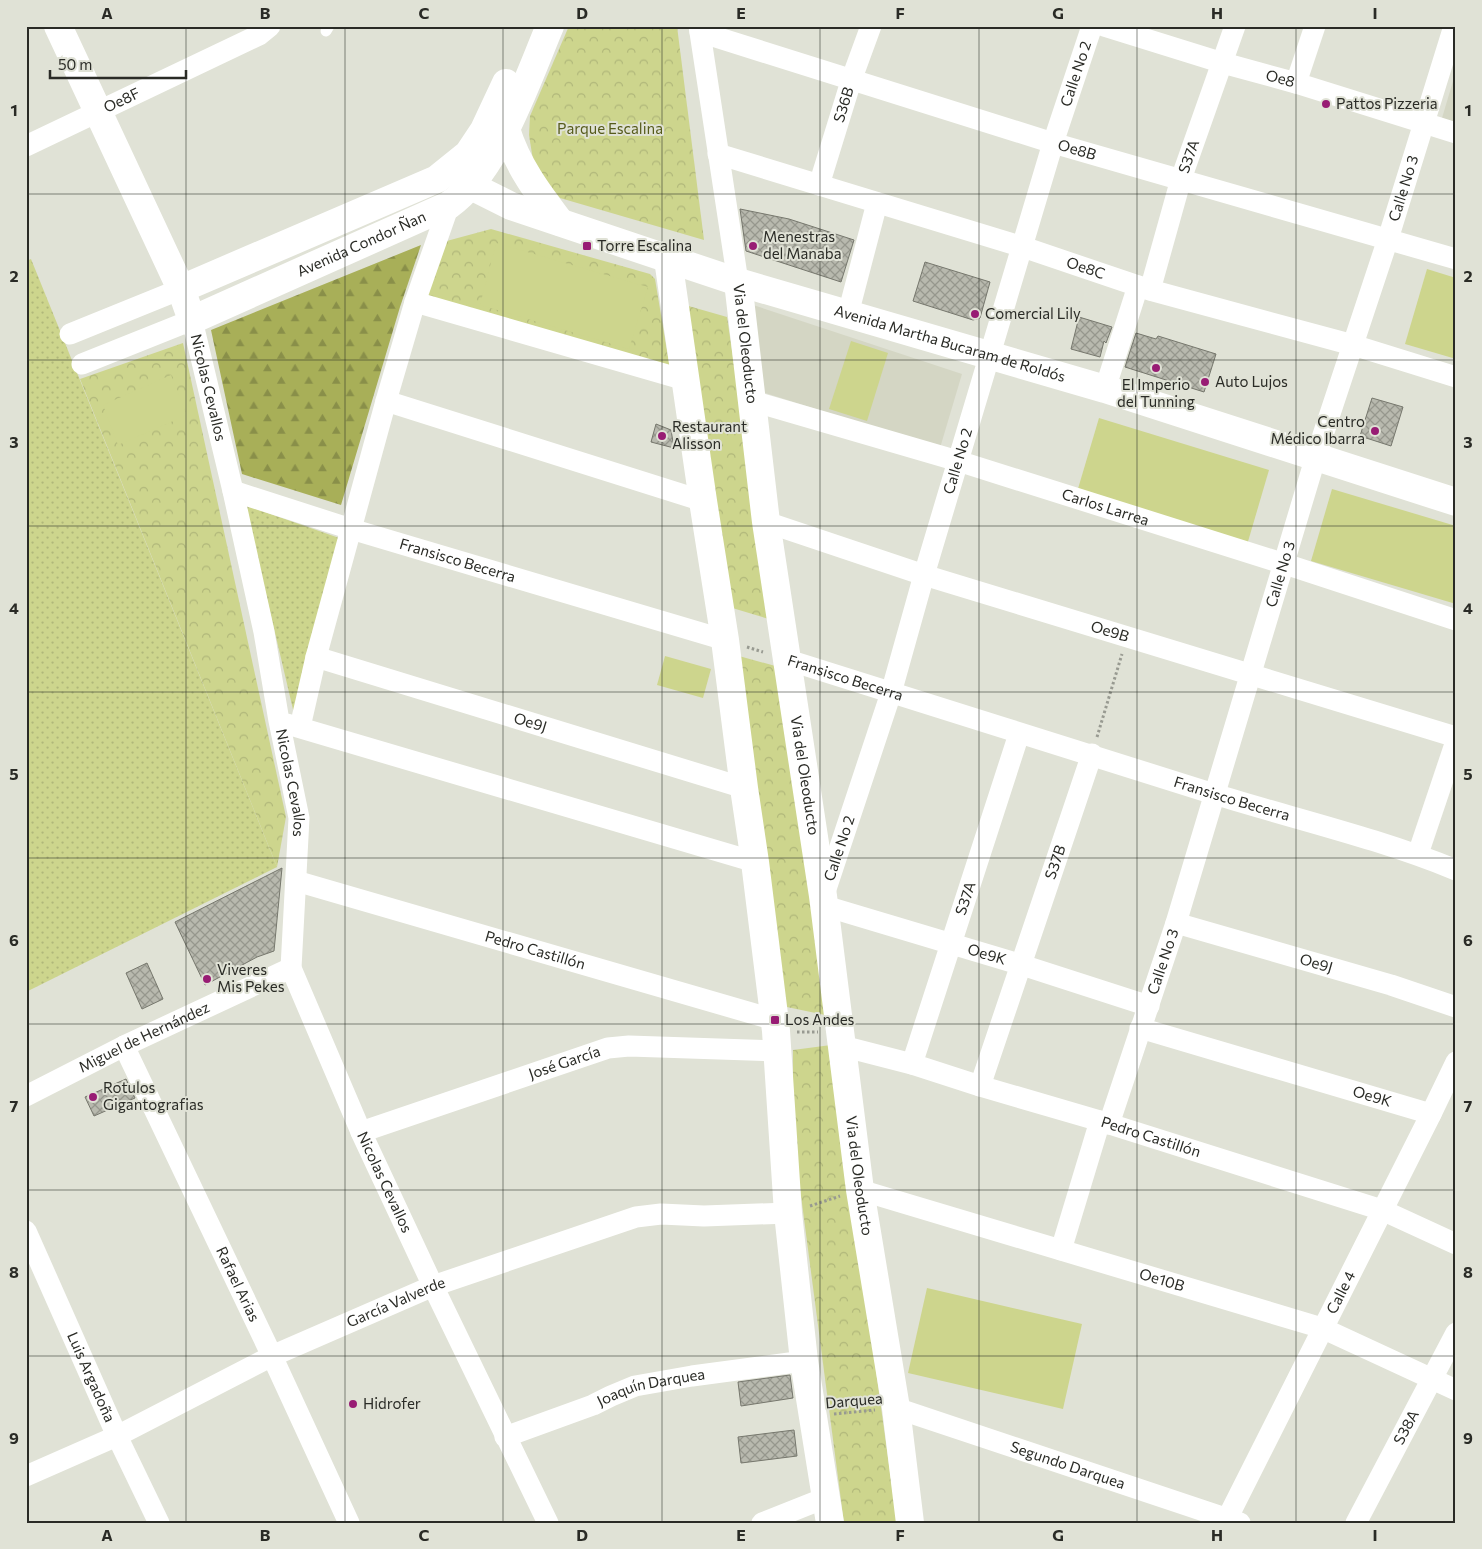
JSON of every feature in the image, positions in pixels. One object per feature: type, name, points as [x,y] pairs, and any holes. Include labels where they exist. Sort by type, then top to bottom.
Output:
[{"type":"street","name":"Nicolas Cevallos","points":[[58,26],[181,289],[192,320],[264,632],[278,721],[299,818],[290,968],[361,1132],[505,1437],[548,1523]]},
{"type":"street","name":"Oe8F","points":[[26,146],[258,35],[270,26]]},
{"type":"street","name":"Avenida Condor Ñan","points":[[82,364],[192,320],[449,205],[461,178],[468,154],[484,130],[530,26]]},
{"type":"street","name":"Avenida Condor Ñan","points":[[70,334],[181,289],[437,179],[461,178],[506,130],[550,26]]},
{"type":"street","name":"S36B","points":[[819,185],[852,78],[871,26]]},
{"type":"street","name":"Calle No 2","points":[[824,901],[891,693],[1053,143],[1092,26]]},
{"type":"street","name":"Oe8","points":[[1104,26],[1223,64],[1296,83],[1456,133]]},
{"type":"street","name":"S37A","points":[[1105,388],[1144,288],[1235,26]]},
{"type":"street","points":[[1296,83],[1315,26]]},
{"type":"street","name":"Calle No 3","points":[[1061,1250],[1104,1122],[1149,1006],[1176,923],[1316,456],[1388,239],[1454,26]]},
{"type":"street","name":"Oe8B","points":[[700,29],[1053,143],[1456,258]]},
{"type":"street","name":"Via del Oleoducto","points":[[700,29],[738,282],[766,522],[824,901],[860,1190],[896,1408],[910,1523]]},
{"type":"street","points":[[506,130],[512,147],[532,184],[560,222]]},
{"type":"street","name":"Oe8C","points":[[718,154],[1023,248],[1144,288],[1352,345],[1456,377]]},
{"type":"street","name":"Avenida Martha Bucaram de Roldós","points":[[461,178],[511,206],[738,282],[1105,388],[1456,502]]},
{"type":"street","points":[[848,314],[877,203]]},
{"type":"street","points":[[300,728],[316,657],[386,401],[415,302],[449,205]]},
{"type":"street","points":[[668,259],[702,501],[726,640],[755,862],[776,1034],[788,1213],[804,1361],[814,1416],[827,1511],[762,1523]]},
{"type":"street","points":[[415,302],[685,380]]},
{"type":"street","points":[[386,401],[702,501]]},
{"type":"street","name":"Carlos Larrea","points":[[752,401],[958,461],[1456,620]]},
{"type":"street","name":"Fransisco Becerra","points":[[233,491],[351,530],[726,640]]},
{"type":"street","name":"Oe9B","points":[[766,522],[924,576],[1456,737]]},
{"type":"street","name":"Oe9J","points":[[316,657],[744,788]]},
{"type":"street","name":"Fransisco Becerra","points":[[788,660],[1019,734],[1092,754],[1215,794],[1418,854],[1456,870]]},
{"type":"street","points":[[278,721],[755,862]]},
{"type":"street","name":"S37A","points":[[912,1064],[1019,734]]},
{"type":"street","points":[[1418,854],[1456,741]]},
{"type":"street","name":"S37B","points":[[980,1086],[1092,754]]},
{"type":"street","name":"Pedro Castillón","points":[[296,882],[776,1034]]},
{"type":"street","name":"Oe9K","points":[[824,901],[951,945],[1022,965],[1149,1006]]},
{"type":"street","name":"Oe9J","points":[[1176,923],[1392,985],[1456,1007]]},
{"type":"street","name":"Miguel de Hernández","points":[[26,1096],[124,1046],[290,968]]},
{"type":"street","name":"Oe9K","points":[[1140,1028],[1431,1114]]},
{"type":"street","name":"José García","points":[[361,1132],[608,1048],[776,1034]]},
{"type":"street","name":"Pedro Castillón","points":[[841,1039],[980,1086],[1104,1122],[1382,1210],[1456,1244]]},
{"type":"street","name":"Rafael Arias","points":[[124,1046],[272,1356],[349,1523]]},
{"type":"street","name":"Calle 4","points":[[1231,1521],[1322,1328],[1456,1062]]},
{"type":"street","name":"Oe10B","points":[[860,1190],[1322,1328],[1456,1390]]},
{"type":"street","name":"García Valverde","points":[[26,1476],[117,1436],[272,1356],[433,1286],[636,1217],[661,1214],[704,1216],[788,1213]]},
{"type":"street","name":"Luis Argadoña","points":[[26,1231],[117,1436],[159,1523]]},
{"type":"street","name":"S38A","points":[[1356,1523],[1456,1333]]},
{"type":"street","name":"Joaquín Darquea","points":[[505,1437],[593,1405],[635,1386],[692,1376],[804,1361]]},
{"type":"street","name":"Segundo Darquea","points":[[896,1408],[1231,1521]]},
{"type":"path","points":[[1092,754],[1127,638]]},
{"type":"path","name":"Fransisco Becerra","points":[[726,640],[788,660]]},
{"type":"path","points":[[776,1034],[841,1039]]},
{"type":"path","points":[[788,1213],[860,1190]]},
{"type":"path","name":"Darquea","points":[[814,1416],[896,1408]]},
{"type":"shaded area","points":[[1456,71],[1456,123],[1442,118]]},
{"type":"shaded area","points":[[750,304],[962,374],[940,448],[762,392]]},
{"type":"green space","name":"Parque Escalina","points":[[569,26],[677,26],[704,240],[560,198],[545,180],[533,160],[529,135],[530,116]]},
{"type":"green space","points":[[491,229],[650,274],[655,279],[670,369],[426,297],[443,242]]},
{"type":"green space","points":[[496,243],[648,287],[629,349],[480,305]]},
{"type":"green space","points":[[421,245],[400,307],[341,505],[242,474],[211,330]]},
{"type":"green space","points":[[31,259],[277,867],[26,992],[26,261]]},
{"type":"green space","points":[[1427,269],[1456,278],[1456,359],[1405,344]]},
{"type":"green space","points":[[685,305],[727,317],[772,620],[729,607]]},
{"type":"green space","points":[[851,341],[888,353],[867,421],[829,409]]},
{"type":"green space","points":[[183,343],[286,817],[277,867],[80,379]]},
{"type":"green space","points":[[171,375],[187,415],[118,445],[103,405]]},
{"type":"green space","points":[[1099,418],[1269,470],[1247,545],[1077,492]]},
{"type":"green space","points":[[1332,489],[1456,526],[1456,604],[1311,561]]},
{"type":"green space","points":[[245,505],[342,539],[295,718]]},
{"type":"green space","points":[[665,656],[711,669],[703,698],[657,685]]},
{"type":"green space","points":[[739,656],[779,667],[830,1016],[782,1006]]},
{"type":"green space","points":[[831,1045],[897,1523],[844,1523],[793,1135],[793,1050]]},
{"type":"green space","points":[[927,1288],[1082,1324],[1063,1409],[908,1373]]},
{"type":"building","points":[[740,209],[789,219],[854,240],[841,282],[746,251]]},
{"type":"building","points":[[925,262],[990,282],[980,318],[973,320],[913,301]]},
{"type":"building","points":[[1079,317],[1112,327],[1106,343],[1104,341],[1100,357],[1071,349]]},
{"type":"building","points":[[1136,333],[1156,339],[1158,336],[1216,354],[1204,392],[1125,367]]},
{"type":"building","points":[[1372,398],[1403,407],[1391,446],[1360,436]]},
{"type":"building","name":"Restaurant Alisson","points":[[656,424],[671,430],[674,448],[651,442]]},
{"type":"building","points":[[282,868],[274,951],[257,957],[205,985],[175,922]]},
{"type":"building","points":[[147,963],[163,999],[142,1009],[126,973]]},
{"type":"building","points":[[126,1079],[135,1098],[94,1116],[85,1097]]},
{"type":"building","points":[[790,1375],[793,1398],[741,1406],[738,1382]]},
{"type":"building","points":[[794,1430],[797,1456],[741,1463],[738,1437]]},
{"type":"place","name":"Pattos Pizzeria","points":[[1326,104]]},
{"type":"place","name":"Torre Escalina","points":[[587,246]]},
{"type":"place","name":"Menestras del Manaba","points":[[753,246]]},
{"type":"place","name":"Comercial Lily","points":[[975,314]]},
{"type":"place","name":"El Imperio del Tunning","points":[[1156,368]]},
{"type":"place","name":"Auto Lujos","points":[[1205,382]]},
{"type":"place","name":"Centro Médico Ibarra","points":[[1375,431]]},
{"type":"place","name":"Restaurant Alisson","points":[[662,436]]},
{"type":"place","name":"Viveres Mis Pekes","points":[[207,979]]},
{"type":"place","name":"Los Andes","points":[[775,1020]]},
{"type":"place","name":"Rotulos Gigantografias","points":[[93,1097]]},
{"type":"place","name":"Hidrofer","points":[[353,1404]]}]
